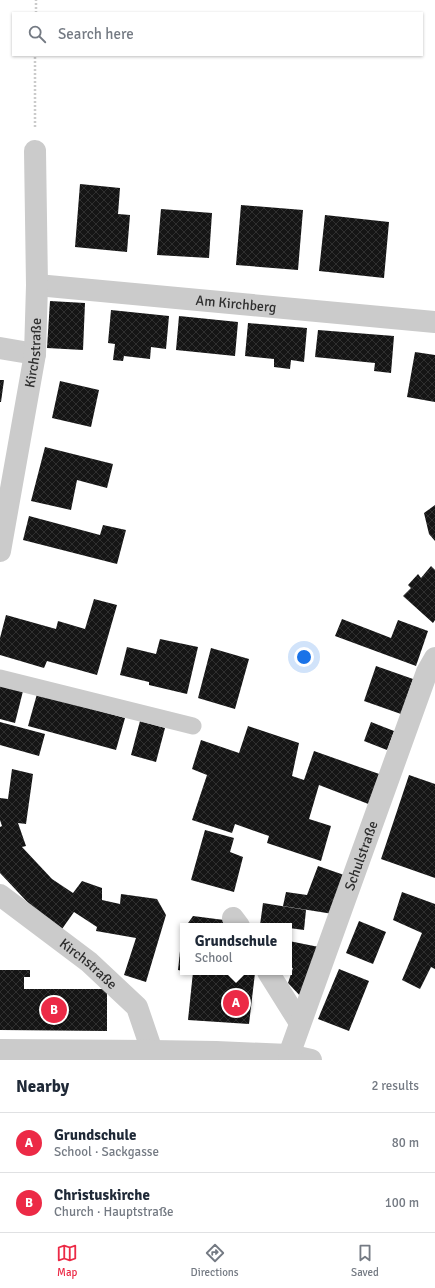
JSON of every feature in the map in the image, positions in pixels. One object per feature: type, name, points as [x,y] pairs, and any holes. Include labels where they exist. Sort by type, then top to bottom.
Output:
[{"type":"street","name":"Kirchstraße","points":[[0,551],[35,354],[37,285],[35,151]]},
{"type":"street","name":"Am Kirchberg","points":[[37,285],[435,322]]},
{"type":"street","points":[[0,348],[35,354]]},
{"type":"street","name":"Schulstraße","points":[[289,1055],[432,668]]},
{"type":"street","name":"Kirchstraße","points":[[0,895],[89,962],[137,1007],[152,1051]]},
{"type":"street","points":[[270,975],[300,1023]]},
{"type":"street","points":[[0,1050],[152,1051],[289,1055],[311,1060]]},
{"type":"lane","points":[[0,678],[193,726]]},
{"type":"path","points":[[36,0],[36,12]]},
{"type":"path","points":[[35,56],[35,151]]},
{"type":"building","points":[[80,184],[120,188],[118,214],[130,215],[127,252],[75,247]]},
{"type":"building","points":[[241,205],[303,210],[298,270],[236,265]]},
{"type":"building","points":[[161,209],[212,213],[209,258],[157,255]]},
{"type":"building","points":[[325,215],[389,222],[384,278],[319,271]]},
{"type":"building","points":[[50,301],[85,303],[83,350],[47,348]]},
{"type":"building","points":[[111,310],[169,316],[166,349],[151,347],[150,359],[124,356],[123,361],[113,360],[115,344],[108,343]]},
{"type":"building","points":[[179,316],[238,322],[235,356],[176,350]]},
{"type":"building","points":[[248,323],[307,328],[304,362],[291,360],[290,369],[274,367],[274,359],[245,356]]},
{"type":"building","points":[[318,330],[394,336],[391,373],[374,371],[375,363],[315,357]]},
{"type":"building","points":[[415,352],[435,355],[435,402],[407,397]]},
{"type":"building","points":[[0,380],[4,380],[1,402],[0,402]]},
{"type":"building","points":[[60,381],[99,390],[91,427],[52,418]]},
{"type":"building","points":[[45,447],[113,464],[107,488],[77,480],[71,510],[31,501]]},
{"type":"building","points":[[435,505],[435,541],[429,534],[424,513]]},
{"type":"building","points":[[29,516],[100,535],[103,525],[126,530],[117,564],[23,540]]},
{"type":"building","points":[[431,566],[435,570],[435,620],[433,623],[403,596],[411,588],[408,585],[418,574],[421,578]]},
{"type":"building","points":[[94,599],[117,605],[97,675],[47,661],[44,668],[0,655],[0,638],[6,615],[56,629],[58,621],[85,629]]},
{"type":"building","points":[[342,619],[391,638],[398,620],[428,631],[416,666],[335,636]]},
{"type":"building","points":[[160,639],[198,647],[187,694],[149,685],[149,682],[120,675],[127,647],[156,654]]},
{"type":"building","points":[[211,648],[249,659],[235,709],[198,698]]},
{"type":"building","points":[[376,666],[413,679],[401,714],[364,701]]},
{"type":"building","points":[[0,685],[23,691],[15,723],[0,719]]},
{"type":"building","points":[[37,694],[125,718],[116,750],[28,726]]},
{"type":"building","points":[[140,721],[165,728],[156,762],[131,755]]},
{"type":"building","points":[[0,722],[45,734],[39,756],[0,745]]},
{"type":"building","points":[[371,722],[394,731],[387,750],[364,741]]},
{"type":"building","points":[[248,726],[299,743],[292,776],[304,780],[314,751],[382,775],[371,805],[319,785],[309,819],[331,826],[321,861],[267,843],[269,836],[235,824],[232,833],[192,820],[207,775],[192,769],[201,740],[239,753]]},
{"type":"building","points":[[12,769],[33,774],[26,824],[18,823],[26,846],[22,847],[52,879],[73,893],[82,881],[102,888],[102,900],[120,904],[121,894],[157,899],[166,915],[146,982],[124,975],[136,938],[96,931],[97,927],[74,912],[62,929],[33,908],[0,873],[0,827],[2,826],[0,820],[0,798],[8,799]]},
{"type":"building","points":[[409,775],[435,784],[435,878],[381,859]]},
{"type":"building","points":[[205,830],[234,838],[230,852],[243,857],[234,892],[191,880]]},
{"type":"building","points":[[318,866],[347,876],[333,914],[283,906],[286,892],[307,895]]},
{"type":"building","points":[[402,892],[435,904],[435,969],[431,967],[420,989],[402,980],[422,933],[393,920]]},
{"type":"building","points":[[263,903],[306,910],[304,930],[292,928],[292,923],[260,923]]},
{"type":"building","points":[[193,916],[224,920],[226,923],[188,923]]},
{"type":"building","points":[[359,921],[386,932],[373,964],[346,953]]},
{"type":"building","points":[[292,942],[324,948],[303,999],[288,983],[292,975]]},
{"type":"building","points":[[180,951],[180,970],[178,970]]},
{"type":"building","points":[[339,969],[369,981],[349,1031],[318,1019]]},
{"type":"building","points":[[0,970],[30,970],[30,977],[24,977],[24,989],[107,989],[107,1031],[0,1030]]},
{"type":"building","points":[[193,975],[255,975],[249,1024],[188,1020]]},
{"type":"place","name":"Grundschule","points":[[236,1003]]},
{"type":"place","name":"Christuskirche","points":[[54,1010]]}]
